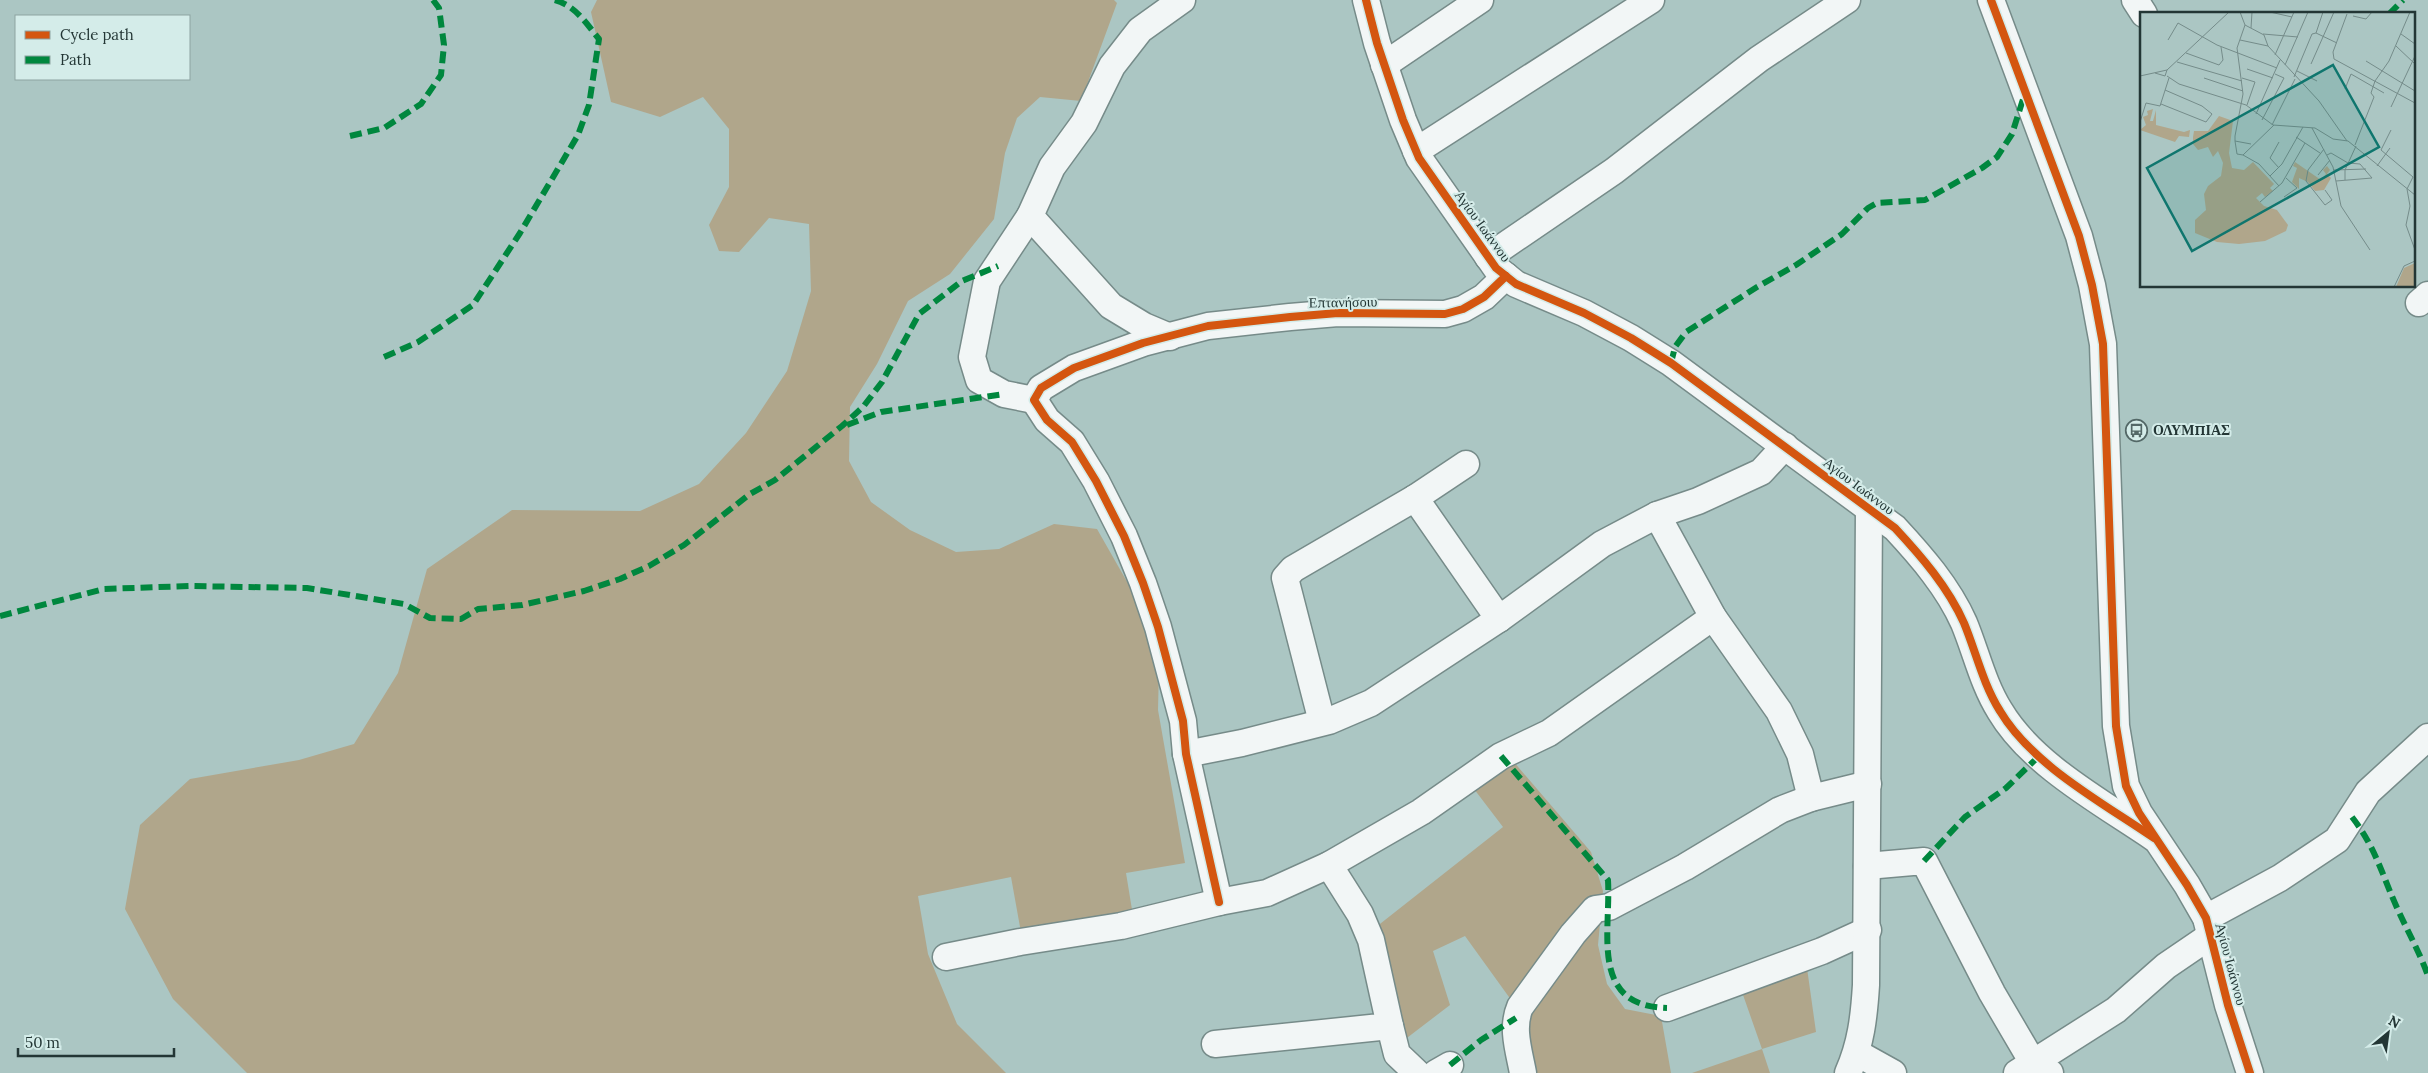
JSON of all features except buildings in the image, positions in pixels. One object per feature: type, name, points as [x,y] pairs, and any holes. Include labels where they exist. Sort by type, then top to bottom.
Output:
[{"type":"street","points":[[1182,0],[1140,30],[1112,66],[1084,123],[1052,167],[1030,216],[987,281],[972,357],[979,380],[1004,394],[1034,400],[1047,420],[1072,442],[1096,481],[1124,536],[1158,627],[1182,721],[1186,754],[1219,902]]},
{"type":"street","name":"Αγίου Ιωάννου","points":[[1366,0],[1384,65],[1416,151],[1496,268],[1516,284],[1584,313],[1631,338],[1671,363],[1895,528],[1924,559],[1947,593],[1963,622],[2000,711],[2020,739],[2080,788],[2154,838],[2187,884],[2208,927],[2228,1005],[2250,1073]]},
{"type":"street","points":[[1384,65],[1480,0]]},
{"type":"street","points":[[1416,151],[1650,0]]},
{"type":"street","points":[[1488,257],[1614,171],[1759,59],[1847,0]]},
{"type":"street","points":[[1991,0],[2079,236],[2102,336],[2116,726],[2126,786],[2154,838]]},
{"type":"street","points":[[2135,0],[2143,12]]},
{"type":"street","points":[[1030,216],[1111,306],[1144,326],[1170,337]]},
{"type":"street","name":"Επτανήσοιυ","points":[[1034,400],[1041,388],[1074,368],[1143,343],[1208,326],[1290,316],[1338,313],[1445,314],[1463,309],[1484,296],[1506,276]]},
{"type":"street","points":[[1186,754],[1242,744],[1322,722],[1371,703],[1499,619],[1602,544],[1657,515],[1698,501],[1761,472],[1785,446]]},
{"type":"street","points":[[1322,722],[1286,578],[1293,569],[1416,498],[1466,464]]},
{"type":"street","points":[[1416,498],[1499,619]]},
{"type":"street","points":[[1869,508],[1868,930],[1864,1021],[1852,1063],[1893,1073]]},
{"type":"street","points":[[1657,515],[1713,618],[1779,711],[1800,754],[1811,798]]},
{"type":"street","points":[[946,957],[1020,942],[1121,926],[1219,902],[1267,893],[1329,865],[1421,812],[1501,756],[1550,733],[1713,618]]},
{"type":"street","points":[[1867,866],[1924,861],[2034,1070],[2116,1010],[2208,927],[2338,840],[2368,792],[2428,737]]},
{"type":"street","points":[[1523,1073],[1516,1028],[1516,1018],[1520,1007],[1573,934],[1595,909],[1609,906],[1685,867],[1780,810],[1811,798],[1868,784]]},
{"type":"street","points":[[1329,865],[1360,914],[1371,940],[1397,1054],[1416,1073]]},
{"type":"street","points":[[1668,1008],[1822,951],[1868,930]]},
{"type":"street","points":[[1215,1044],[1390,1026]]},
{"type":"shaded area","points":[[597,0],[1114,0],[1117,3],[1081,101],[1040,97],[1017,118],[1005,153],[994,219],[950,274],[908,301],[877,364],[850,407],[849,461],[871,502],[910,530],[956,552],[999,549],[1054,524],[1097,529],[1138,601],[1159,669],[1158,710],[1185,863],[1126,873],[1135,928],[1022,938],[1011,877],[918,896],[928,954],[957,1024],[1006,1073],[247,1073],[173,999],[125,909],[140,825],[190,779],[299,760],[354,744],[398,673],[427,569],[512,510],[640,511],[699,484],[746,433],[787,371],[811,291],[809,224],[769,218],[739,252],[719,251],[709,225],[729,187],[729,129],[703,97],[660,117],[611,102],[591,12]]},
{"type":"shaded area","points":[[1513,761],[1591,852],[1603,891],[1598,945],[1607,984],[1625,1009],[1661,1016],[1671,1073],[1534,1073],[1527,1022],[1465,936],[1433,951],[1450,1005],[1399,1044],[1371,931],[1503,827],[1471,785]]},
{"type":"shaded area","points":[[1807,968],[1816,1032],[1762,1049],[1742,992]]},
{"type":"shaded area","points":[[1762,1049],[1770,1073],[1692,1073]]},
{"type":"marked path","points":[[350,136],[384,128],[421,104],[441,75],[444,45],[439,8],[433,0]]},
{"type":"marked path","points":[[384,357],[418,342],[473,305],[520,233],[578,135],[589,105],[599,39],[574,10],[554,0]]},
{"type":"marked path","points":[[2391,12],[2403,0]]},
{"type":"marked path","points":[[1671,363],[1675,347],[1686,332],[1796,265],[1842,234],[1868,208],[1877,203],[1925,200],[1982,168],[1997,157],[2012,134],[2025,93]]},
{"type":"marked path","points":[[0,616],[104,589],[190,586],[307,588],[404,604],[430,618],[461,619],[478,609],[522,605],[584,591],[620,579],[649,566],[684,545],[750,494],[775,480],[842,426],[863,407],[882,382],[919,314],[962,281],[998,266]]},
{"type":"marked path","points":[[847,425],[881,412],[1004,394]]},
{"type":"marked path","points":[[1501,756],[1608,880],[1607,943],[1609,963],[1615,981],[1625,995],[1642,1004],[1667,1008]]},
{"type":"marked path","points":[[1924,861],[1965,817],[2006,788],[2039,756]]},
{"type":"marked path","points":[[2352,817],[2373,851],[2428,976]]},
{"type":"marked path","points":[[1450,1065],[1481,1040],[1516,1018]]},
{"type":"cycle path","points":[[1366,0],[1377,43],[1403,120],[1419,158],[1496,268],[1516,284],[1584,313],[1631,338],[1671,363],[1895,528],[1924,561],[1958,610],[1994,701],[2014,731],[2049,766],[2091,797],[2154,838]]},
{"type":"cycle path","points":[[1991,0],[2079,236],[2092,285],[2103,344],[2116,726],[2126,786],[2139,813],[2187,885],[2206,918],[2228,1005],[2250,1073]]},
{"type":"cycle path","points":[[1219,902],[1186,754],[1183,721],[1158,627],[1143,583],[1124,536],[1096,481],[1072,442],[1047,420],[1034,400],[1041,388],[1074,368],[1143,343],[1208,326],[1290,317],[1338,313],[1445,314],[1463,309],[1484,297],[1506,276]]},
{"type":"place","name":"ΟΛΥΜΠΙΑΣ","points":[[2137,430]]}]
